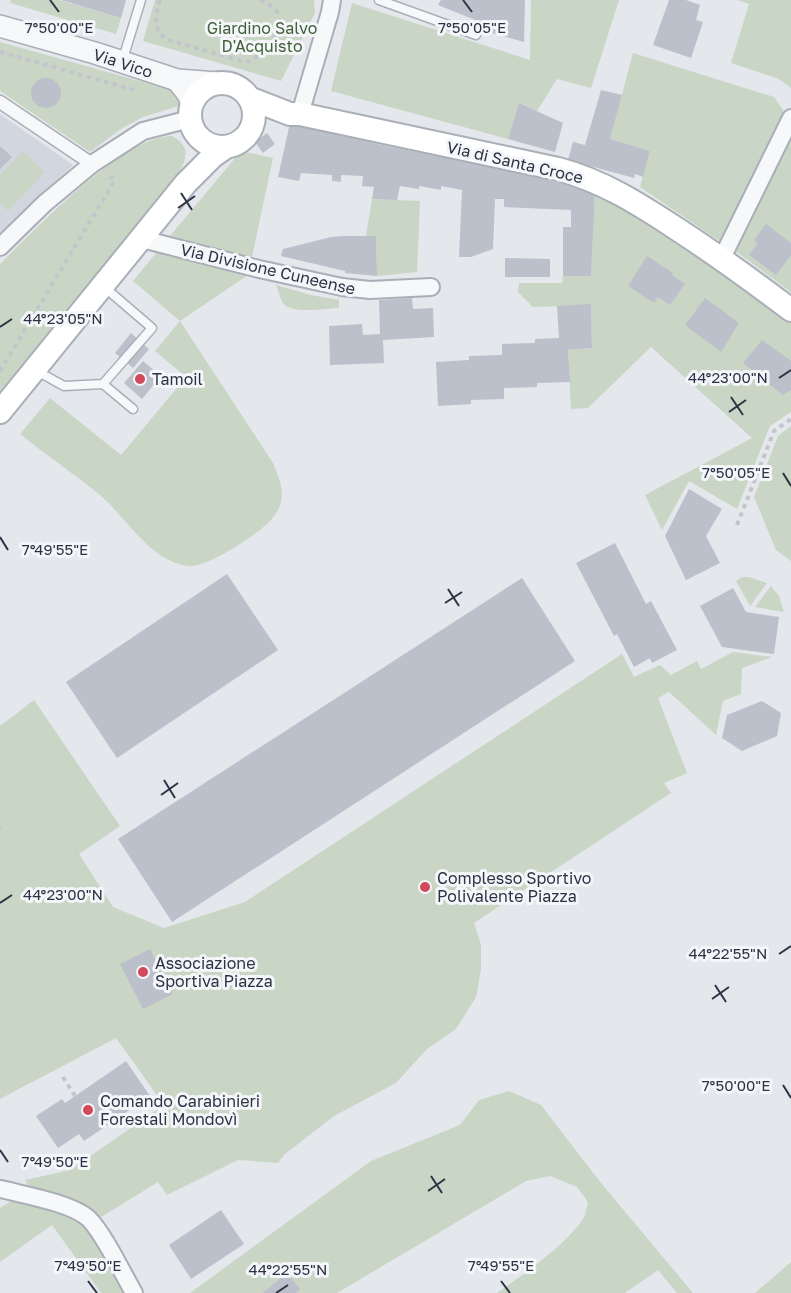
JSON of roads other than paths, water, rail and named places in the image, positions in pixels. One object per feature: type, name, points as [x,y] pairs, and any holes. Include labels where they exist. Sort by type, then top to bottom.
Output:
[{"type":"main road","points":[[0,412],[186,183],[201,167],[226,147],[244,139],[250,131],[254,114],[249,98],[235,86],[217,83],[202,90],[191,111],[192,126],[201,139],[208,144],[226,147]]},
{"type":"main road","name":"Via di Santa Croce","points":[[249,98],[295,114],[575,174],[606,186],[722,258],[791,310]]},
{"type":"main road","points":[[250,131],[295,114]]},
{"type":"main road","points":[[186,183],[200,150],[201,139]]},
{"type":"street","points":[[295,114],[328,22],[332,0]]},
{"type":"street","name":"Via Vico","points":[[0,26],[177,80],[217,83]]},
{"type":"street","points":[[0,246],[45,203],[92,164],[143,131],[191,111],[188,94],[177,80]]},
{"type":"street","points":[[0,102],[92,164]]},
{"type":"street","points":[[722,258],[791,118]]},
{"type":"street","name":"Via Divisione Cuneense","points":[[142,239],[342,287],[370,290],[431,287]]},
{"type":"street","points":[[0,1194],[0,1188],[70,1208],[85,1216],[97,1230],[134,1293]]},
{"type":"lane","points":[[122,63],[141,0]]},
{"type":"lane","points":[[379,0],[476,35]]},
{"type":"lane","points":[[103,286],[152,328],[103,384]]},
{"type":"lane","points":[[34,370],[64,386],[103,384],[133,409]]},
{"type":"place","name":"Tamoil","points":[[140,379]]},
{"type":"place","name":"Complesso Sportivo Polivalente Piazza","points":[[425,887]]},
{"type":"place","name":"Associazione Sportiva Piazza","points":[[143,972]]},
{"type":"place","name":"Comando Carabinieri Forestali Mondovì","points":[[88,1110]]},
{"type":"park label","name":"Giardino Salvo D'Acquisto","points":[[262,37]]}]
